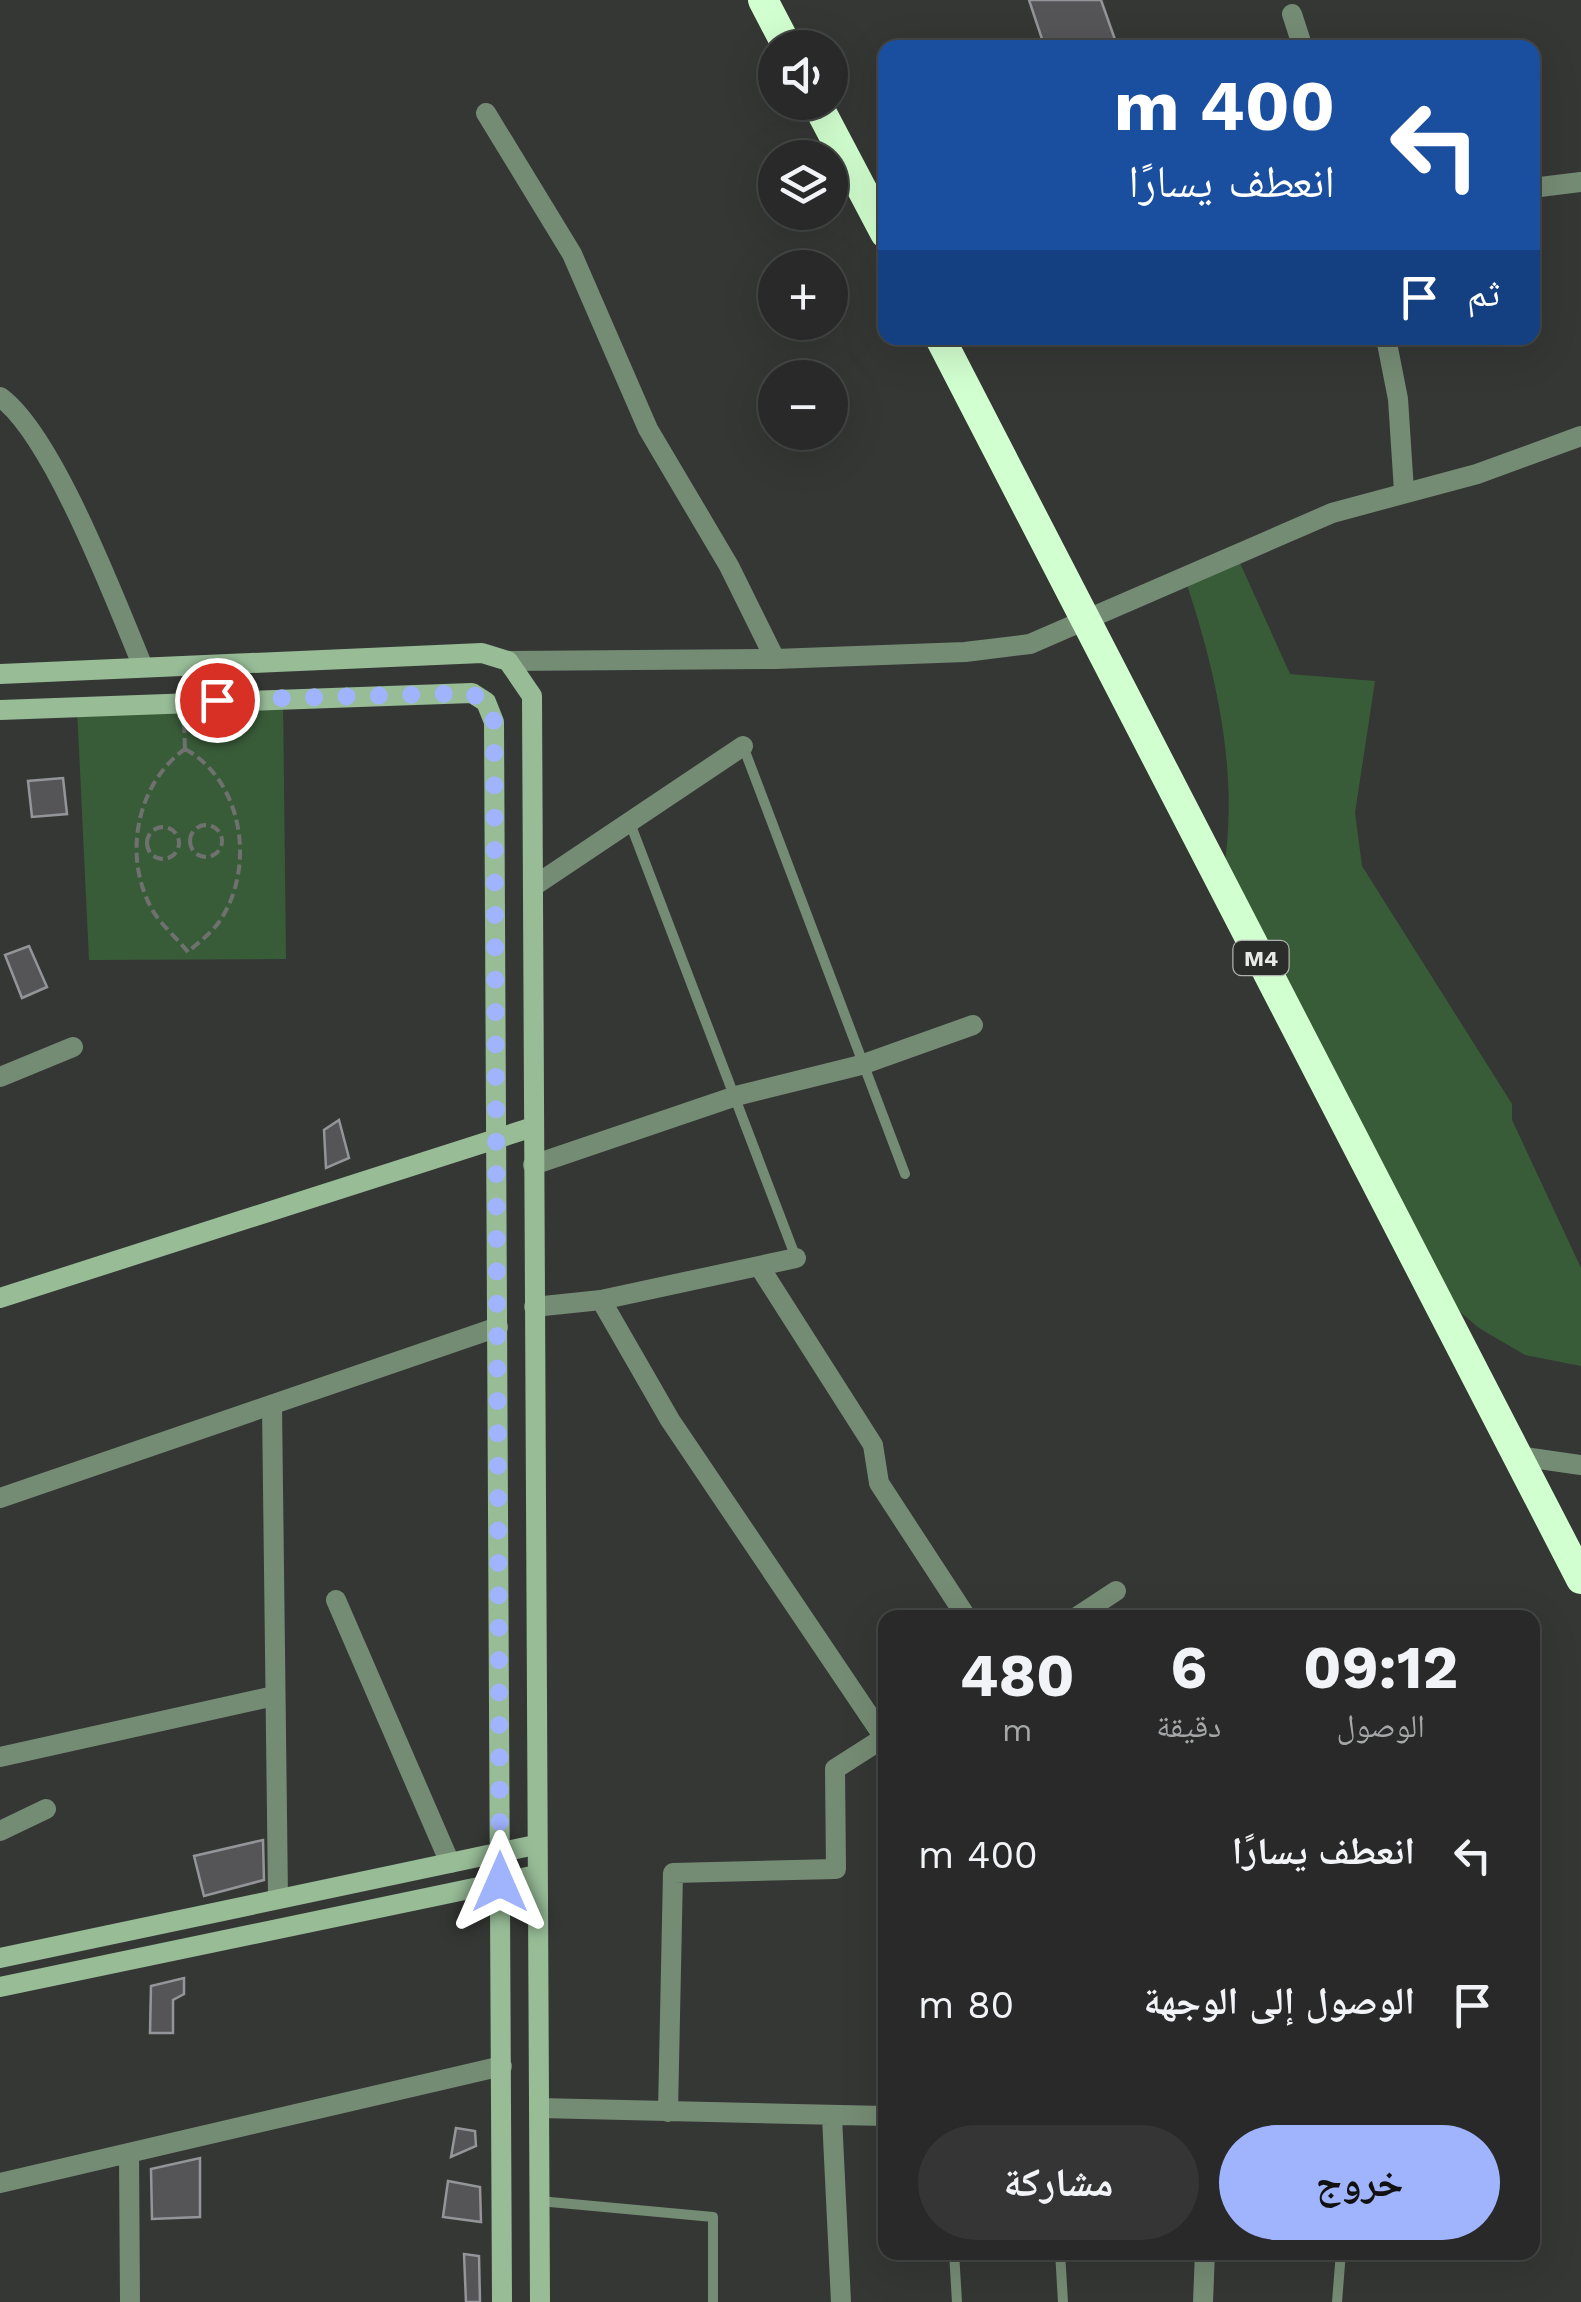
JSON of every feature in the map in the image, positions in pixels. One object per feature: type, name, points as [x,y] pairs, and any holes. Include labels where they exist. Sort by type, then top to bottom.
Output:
[{"type":"highway","points":[[762,0],[778,30]]},
{"type":"highway","points":[[825,120],[878,220]]},
{"type":"highway","name":"M4","points":[[944,345],[1581,1579]]},
{"type":"street","points":[[1292,14],[1300,40]]},
{"type":"street","points":[[486,113],[572,254],[648,429],[730,566],[775,660]]},
{"type":"street","points":[[1540,187],[1581,182]]},
{"type":"street","points":[[1387,345],[1398,399],[1404,490]]},
{"type":"street","points":[[0,397],[15,408],[64,489],[143,667]]},
{"type":"street","points":[[0,674],[482,653],[508,662],[775,660],[965,652],[1030,644],[1086,622],[1258,541],[1404,490],[1476,474],[1581,436]]},
{"type":"street","points":[[508,662],[526,684],[534,714],[535,1845],[540,2302]]},
{"type":"street","points":[[0,710],[472,693],[481,698],[494,722],[502,2302]]},
{"type":"street","points":[[534,886],[744,746]]},
{"type":"street","points":[[533,1165],[736,1096],[861,1066],[972,1024]]},
{"type":"street","points":[[0,1077],[73,1047]]},
{"type":"street","points":[[0,1298],[533,1127]]},
{"type":"street","points":[[534,1307],[601,1300],[796,1258]]},
{"type":"street","points":[[759,1266],[873,1445],[878,1484],[962,1610]]},
{"type":"street","points":[[601,1300],[680,1435],[878,1728]]},
{"type":"street","points":[[0,1498],[498,1327]]},
{"type":"street","points":[[272,1405],[278,1897]]},
{"type":"street","points":[[1518,1456],[1581,1464]]},
{"type":"street","points":[[1087,1610],[1116,1591]]},
{"type":"street","points":[[336,1600],[450,1863]]},
{"type":"street","points":[[0,1757],[274,1696]]},
{"type":"street","points":[[668,2112],[672,1873],[836,1869],[835,1769],[878,1742]]},
{"type":"street","points":[[0,1831],[46,1809]]},
{"type":"street","points":[[0,1958],[535,1845]]},
{"type":"street","points":[[0,1988],[536,1875]]},
{"type":"street","points":[[0,2183],[502,2066]]},
{"type":"street","points":[[539,2108],[878,2116]]},
{"type":"street","points":[[832,2117],[841,2302]]},
{"type":"street","points":[[129,2154],[130,2302]]},
{"type":"street","points":[[1203,2302],[1205,2260]]},
{"type":"lane","points":[[744,746],[861,1066],[905,1174]]},
{"type":"lane","points":[[630,822],[796,1258]]},
{"type":"lane","points":[[539,2201],[713,2217],[713,2302]]},
{"type":"lane","points":[[954,2260],[957,2302]]},
{"type":"lane","points":[[1060,2260],[1063,2302]]},
{"type":"lane","points":[[1337,2302],[1340,2260]]},
{"type":"path","points":[[188,952],[212,931],[231,901],[238,844],[237,818],[226,788],[214,770],[186,749],[164,768],[151,788],[142,807],[137,843],[146,899],[192,960]]},
{"type":"path","points":[[180,844],[174,830],[164,826],[151,832],[147,843],[151,853],[161,859],[171,857],[180,844],[190,842]]},
{"type":"path","points":[[204,826],[218,831],[222,840],[215,854],[205,857],[196,854],[190,842],[195,830],[204,826]]},
{"type":"path","points":[[222,840],[238,844]]},
{"type":"path","points":[[137,843],[147,843]]},
{"type":"green space","points":[[1235,552],[1290,674],[1375,681],[1355,813],[1362,866],[1512,1104],[1512,1120],[1581,1268],[1581,1366],[1525,1355],[1479,1328],[1430,1286],[1222,881],[1229,804],[1227,765],[1216,688],[1184,576]]},
{"type":"green space","points":[[283,698],[286,959],[89,960],[77,707]]},
{"type":"building","points":[[1029,0],[1101,0],[1115,40],[1042,40]]},
{"type":"building","points":[[63,778],[67,814],[32,817],[28,781]]},
{"type":"building","points":[[29,946],[47,987],[22,998],[5,955]]},
{"type":"building","points":[[339,1120],[349,1158],[326,1168],[324,1130]]},
{"type":"building","points":[[263,1840],[264,1880],[204,1896],[194,1856]]},
{"type":"building","points":[[184,1978],[184,1994],[173,2000],[173,2033],[150,2033],[151,1986]]},
{"type":"building","points":[[456,2128],[475,2131],[476,2146],[451,2157]]},
{"type":"building","points":[[200,2158],[200,2217],[152,2219],[151,2169]]},
{"type":"building","points":[[448,2181],[480,2187],[481,2222],[443,2217]]},
{"type":"building","points":[[464,2254],[479,2256],[480,2302],[466,2302]]},
{"type":"route","points":[[217,700],[472,693],[490,708],[494,722],[500,1882]]}]
